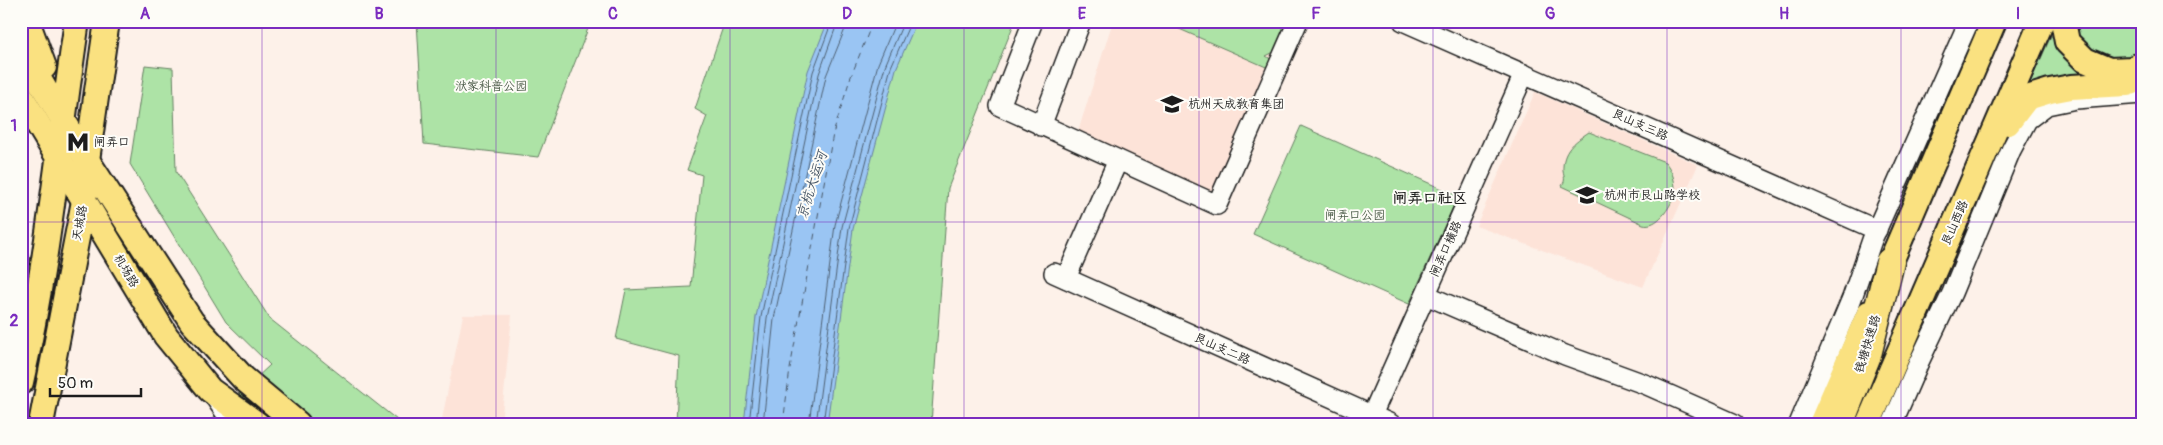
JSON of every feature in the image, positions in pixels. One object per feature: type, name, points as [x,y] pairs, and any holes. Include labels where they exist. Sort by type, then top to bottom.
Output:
[{"type":"highway","name":"钱塘快速路","points":[[1839,424],[1867,355],[1890,262]]},
{"type":"main road","points":[[27,21],[62,118]]},
{"type":"main road","points":[[21,382],[27,325],[59,159],[62,118],[76,21]]},
{"type":"main road","name":"天城路","points":[[41,424],[84,201],[87,160],[107,21]]},
{"type":"main road","points":[[1821,424],[1994,21]]},
{"type":"main road","name":"艮山西路","points":[[1868,424],[2042,21]]},
{"type":"main road","points":[[2063,21],[2067,42],[2085,60],[2109,70],[2132,69],[2142,64]]},
{"type":"main road","points":[[21,49],[87,160],[192,322],[243,378],[298,424]]},
{"type":"main road","points":[[1986,152],[2027,98],[2071,87],[2127,84],[2142,78]]},
{"type":"main road","name":"机场路","points":[[21,96],[166,336],[210,390],[257,424]]},
{"type":"street","points":[[1033,21],[1000,106],[1217,205],[1298,21]]},
{"type":"street","points":[[1041,126],[1081,21]]},
{"type":"street","name":"艮山支三路","points":[[1403,21],[1877,230]]},
{"type":"street","points":[[1799,424],[1845,314],[1877,230],[1969,21]]},
{"type":"street","name":"闸弄口横路","points":[[1370,420],[1524,74]]},
{"type":"street","points":[[1892,424],[1952,293],[2011,150],[2027,120],[2047,105],[2076,100],[2142,94]]},
{"type":"street","name":"艮山支二路","points":[[1118,160],[1060,276],[1370,420],[1391,424]]},
{"type":"street","points":[[1426,295],[1565,355],[1648,384],[1735,424]]},
{"type":"street","points":[[210,390],[233,424]]},
{"type":"shaded area","name":"杭州天成教育集团","points":[[1113,21],[1294,21],[1216,197],[1076,138]]},
{"type":"shaded area","name":"杭州市艮山路学校","points":[[1535,92],[1698,165],[1643,287],[1476,226]]},
{"type":"shaded area","points":[[463,315],[512,315],[501,424],[441,424]]},
{"type":"green space","name":"洑家科普公园","points":[[417,21],[591,21],[538,157],[424,144]]},
{"type":"green space","points":[[725,21],[1015,21],[948,188],[931,424],[676,424],[679,356],[616,339],[626,290],[691,287],[702,175],[687,170],[707,116],[695,109]]},
{"type":"green space","points":[[1161,21],[1291,21],[1276,51],[1266,56],[1275,62],[1273,70]]},
{"type":"green space","points":[[2072,21],[2142,21],[2142,55],[2120,62],[2088,49],[2074,33]]},
{"type":"green space","points":[[2059,34],[2090,74],[2039,86],[2030,83],[2051,36]]},
{"type":"green space","points":[[145,65],[173,68],[176,172],[270,319],[402,424],[210,424],[209,422],[270,365],[226,322],[130,164]]},
{"type":"green space","name":"闸弄口公园","points":[[1301,126],[1458,196],[1409,304],[1253,234]]},
{"type":"green space","points":[[1589,132],[1665,162],[1673,177],[1675,190],[1670,205],[1663,216],[1653,223],[1643,224],[1562,186],[1564,180],[1563,164],[1567,153],[1574,143]]},
{"type":"water","name":"京杭大运河","points":[[828,21],[917,21],[896,69],[853,229],[827,424],[744,424],[756,317],[808,71]]},
{"type":"ferry route","points":[[783,424],[790,369],[833,134],[850,79],[873,21]]},
{"type":"place","name":"杭州天成教育集团","points":[[1172,104]]},
{"type":"place","name":"闸弄口","points":[[78,142]]},
{"type":"place","name":"杭州市艮山路学校","points":[[1587,195]]},
{"type":"district","name":"闸弄口社区","points":[[1430,198]]}]
